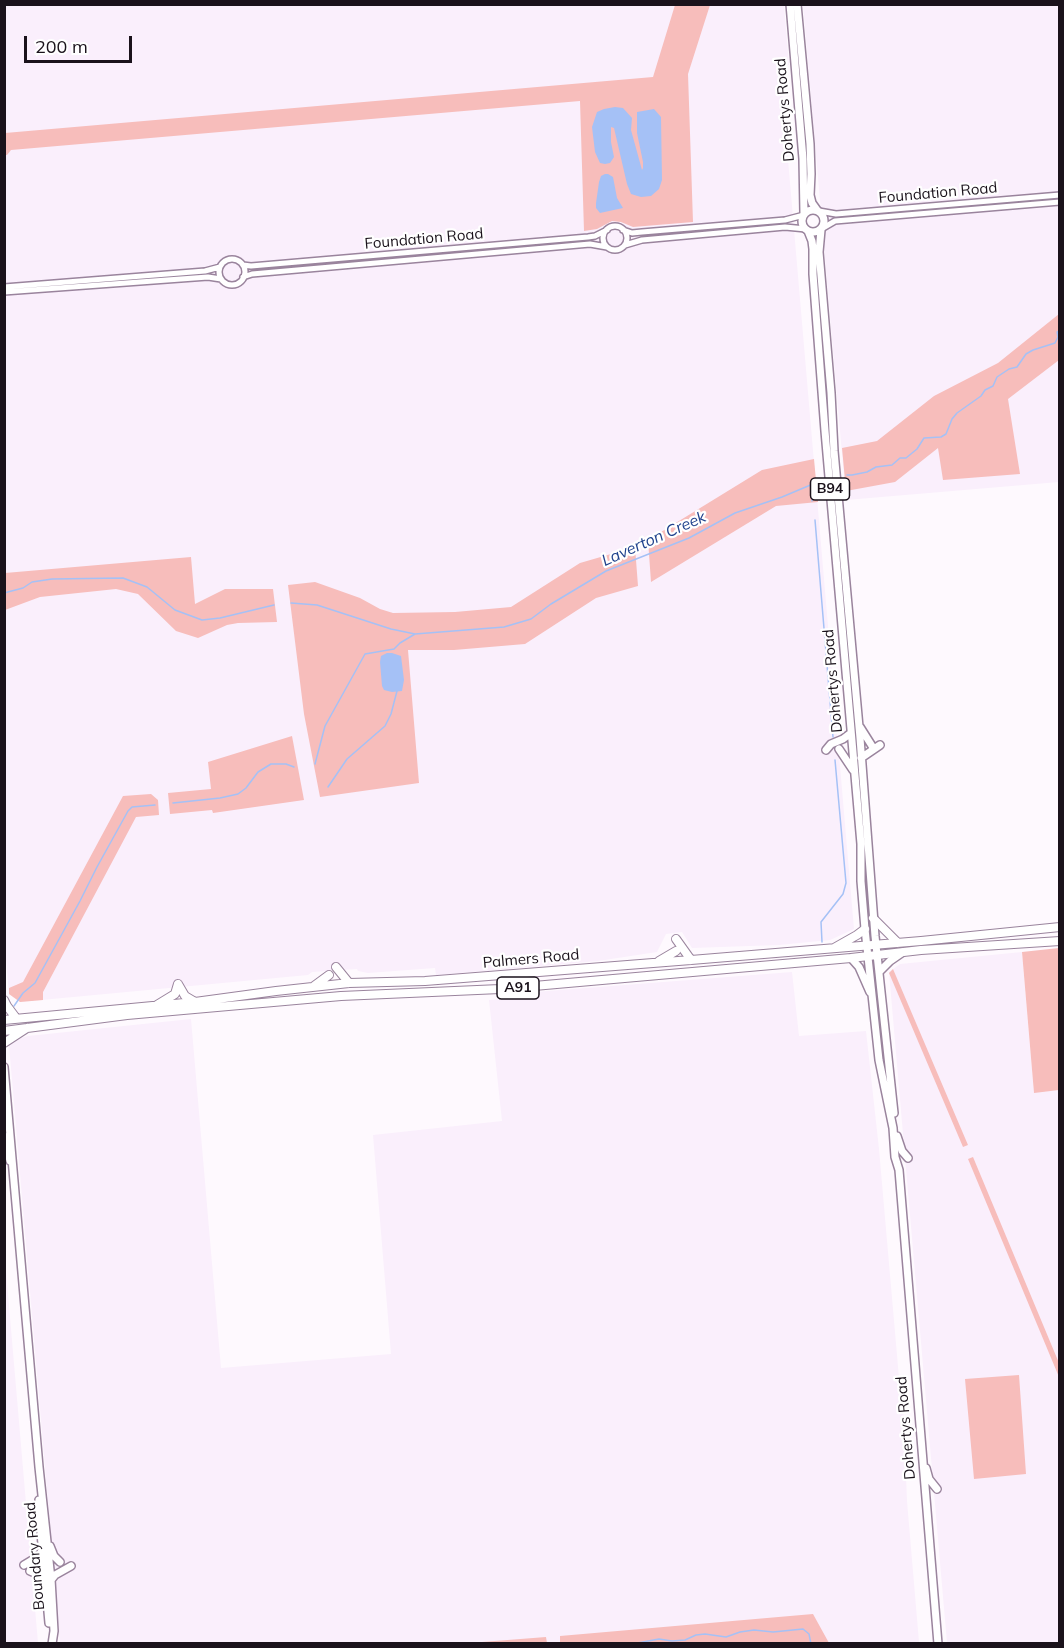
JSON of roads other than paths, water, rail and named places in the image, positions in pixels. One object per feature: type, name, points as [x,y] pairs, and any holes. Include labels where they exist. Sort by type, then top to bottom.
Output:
[{"type":"highway","points":[[873,918],[898,943]]},
{"type":"highway","name":"Palmers Road","points":[[4,1020],[195,1002],[348,983],[436,980],[655,963],[1059,927]]},
{"type":"highway","points":[[833,948],[857,936],[865,929]]},
{"type":"highway","points":[[675,939],[691,960]]},
{"type":"highway","name":"Palmers Road","points":[[4,1031],[127,1015],[341,996],[500,989],[903,952],[1059,941]]},
{"type":"highway","points":[[655,963],[676,951]]},
{"type":"highway","points":[[336,967],[348,983]]},
{"type":"highway","points":[[313,987],[329,975]]},
{"type":"highway","points":[[156,1006],[175,994],[178,984],[185,996],[195,1002]]},
{"type":"highway","points":[[4,1000],[16,1018]]},
{"type":"highway","points":[[4,1044],[28,1028]]},
{"type":"main road","name":"Dohertys Road","points":[[789,4],[794,18],[810,144],[810,195],[818,211]]},
{"type":"main road","name":"Dohertys Road","points":[[797,4],[794,18],[803,159],[804,215]]},
{"type":"main road","points":[[804,215],[810,210],[818,211]]},
{"type":"main road","name":"B94","points":[[818,211],[825,219],[822,229]]},
{"type":"main road","name":"B94","points":[[804,215],[802,222],[807,230]]},
{"type":"main road","name":"Dohertys Road","points":[[822,229],[819,258],[859,725],[873,918],[871,945]]},
{"type":"main road","points":[[807,230],[814,232],[822,229]]},
{"type":"main road","name":"Dohertys Road","points":[[807,230],[813,249],[825,431],[861,844],[865,929],[879,972],[892,1084],[893,1128]]},
{"type":"main road","points":[[859,725],[876,746],[861,758]]},
{"type":"main road","points":[[826,750],[831,744],[851,733]]},
{"type":"main road","points":[[838,749],[855,772]]},
{"type":"main road","points":[[879,972],[903,952]]},
{"type":"main road","name":"Dohertys Road","points":[[873,956],[873,1000],[879,1060],[898,1166],[938,1644]]},
{"type":"main road","points":[[850,958],[859,967],[873,1000]]},
{"type":"main road","name":"Boundary Road","points":[[4,1067],[51,1580],[54,1631],[52,1644]]},
{"type":"main road","points":[[894,1116],[898,1142],[908,1158]]},
{"type":"main road","points":[[4,1136],[7,1135],[10,1126]]},
{"type":"main road","name":"Boundary Road","points":[[4,1136],[14,1172]]},
{"type":"main road","points":[[919,1416],[923,1429],[929,1479],[937,1489]]},
{"type":"main road","name":"Boundary Road","points":[[39,1467],[42,1550],[52,1644]]},
{"type":"main road","points":[[46,1535],[51,1550],[60,1562]]},
{"type":"main road","points":[[42,1550],[27,1568],[39,1577],[47,1602]]},
{"type":"main road","points":[[51,1580],[55,1575],[71,1566]]},
{"type":"street","name":"Foundation Road","points":[[818,211],[836,214],[1059,195]]},
{"type":"street","name":"Foundation Road","points":[[822,229],[832,222],[844,220],[1059,202]]},
{"type":"street","points":[[804,215],[785,220],[672,230],[632,232],[617,226],[607,230],[603,237],[607,247],[617,250],[642,240],[785,227],[807,230]]},
{"type":"street","name":"Foundation Road","points":[[243,265],[315,261],[588,237],[607,230]]},
{"type":"street","points":[[623,230],[627,237],[625,245]]},
{"type":"street","points":[[672,230],[673,237]]},
{"type":"street","name":"Foundation Road","points":[[243,277],[252,274],[315,268],[590,244],[607,247]]},
{"type":"street","points":[[367,256],[368,263]]},
{"type":"street","points":[[230,259],[237,260],[243,265],[243,277],[233,285],[225,283],[221,279],[220,267],[223,262],[230,259]]},
{"type":"street","points":[[315,261],[315,268]]},
{"type":"street","points":[[4,286],[220,267]]},
{"type":"street","points":[[4,292],[208,277],[221,279]]},
{"type":"water","points":[[615,107],[623,108],[632,118],[631,130],[642,170],[643,162],[637,133],[637,112],[654,109],[661,117],[662,180],[659,189],[651,196],[641,197],[631,194],[614,128],[611,127],[614,157],[610,163],[600,163],[595,152],[592,127],[597,112]]},
{"type":"water","points":[[605,174],[613,177],[617,198],[623,208],[600,213],[596,208],[596,203],[599,182],[601,176]]},
{"type":"water","points":[[387,653],[401,656],[404,680],[402,691],[384,690],[382,686],[380,662],[381,656]]},
{"type":"waterway","name":"Laverton Creek","points":[[847,475],[892,465],[917,449],[924,438],[941,437],[946,434],[957,413],[993,386],[997,377],[1017,367],[1026,354],[1055,343],[1058,337],[1057,332],[1060,330]]},
{"type":"waterway","name":"Laverton Creek","points":[[291,603],[317,605],[391,629],[415,634],[504,627],[531,619],[551,604],[606,571],[689,538],[735,513],[820,481]]},
{"type":"waterway","points":[[812,501],[813,492],[819,482]]},
{"type":"waterway","points":[[815,520],[833,737]]},
{"type":"waterway","name":"Laverton Creek","points":[[4,593],[23,588],[32,582],[52,579],[123,578],[147,587],[175,610],[202,620],[274,605]]},
{"type":"waterway","points":[[315,764],[325,726],[365,654],[394,649],[415,634]]},
{"type":"waterway","points":[[328,787],[347,759],[385,726],[397,691]]},
{"type":"waterway","points":[[822,942],[821,922],[843,894],[846,883],[835,760]]},
{"type":"waterway","points":[[173,803],[238,794],[246,788],[258,772],[271,764],[286,764],[294,767]]},
{"type":"waterway","points":[[14,1006],[23,993],[35,983],[128,811],[132,807],[155,805]]},
{"type":"waterway","points":[[632,1644],[659,1639],[685,1640],[705,1634],[726,1637],[754,1630],[773,1632],[803,1629],[809,1634],[811,1644]]}]
